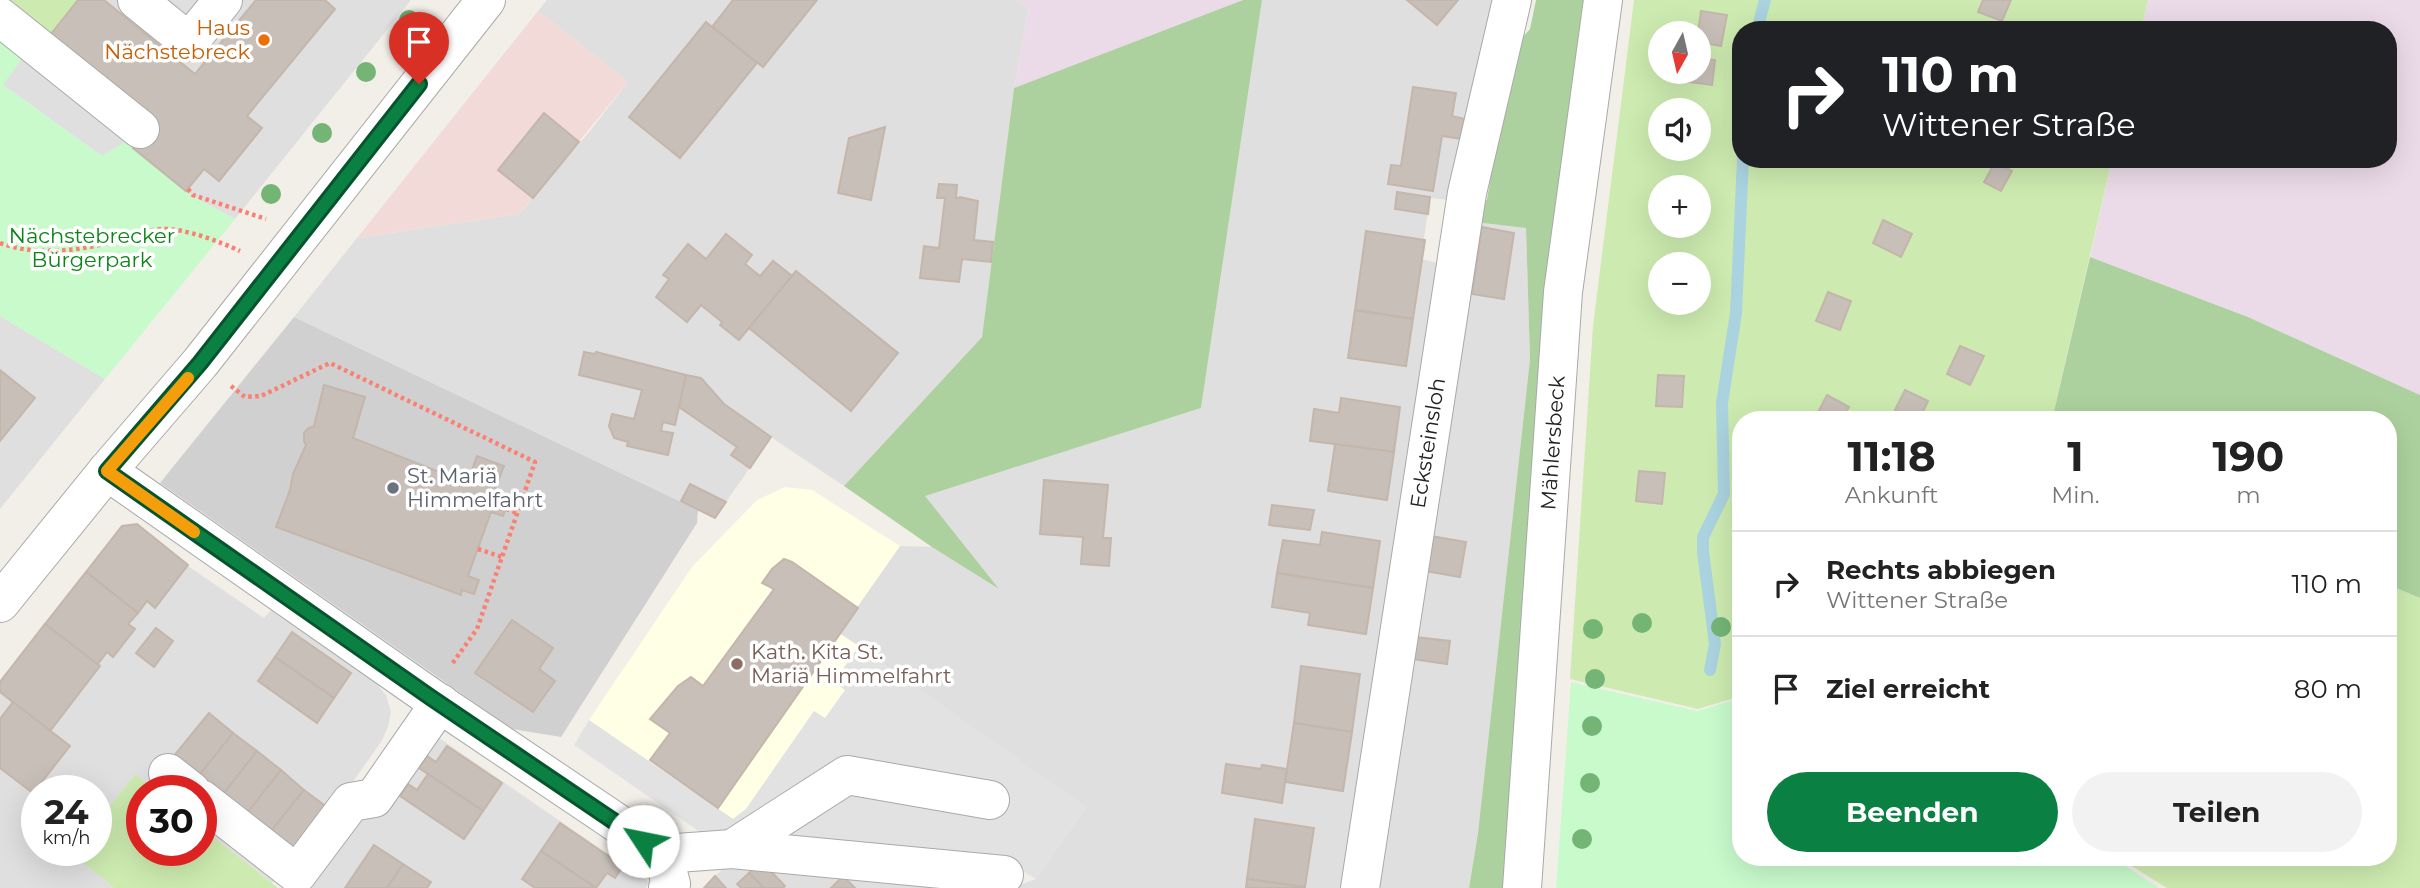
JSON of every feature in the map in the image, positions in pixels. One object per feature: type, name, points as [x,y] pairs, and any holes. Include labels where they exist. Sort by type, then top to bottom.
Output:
[{"type":"street","points":[[137,0],[189,42],[223,0]]},
{"type":"street","points":[[0,603],[107,471],[200,363],[486,0]]},
{"type":"street","name":"Ecksteinsloh","points":[[1360,888],[1466,194],[1512,0]]},
{"type":"street","name":"Mählersbeck","points":[[1522,888],[1563,292],[1602,0]]},
{"type":"street","points":[[0,17],[140,129]]},
{"type":"street","points":[[107,471],[435,700],[665,871],[733,849],[847,775],[990,800]]},
{"type":"street","points":[[217,812],[302,881],[351,802],[374,797],[435,700]]},
{"type":"street","points":[[733,849],[1004,875]]},
{"type":"path","points":[[188,188],[192,195],[303,231]]},
{"type":"path","points":[[0,243],[12,247],[57,251],[97,246],[163,229],[211,238],[276,266]]},
{"type":"path","points":[[231,387],[245,397],[261,396],[330,363],[535,462],[477,629],[435,700]]},
{"type":"path","points":[[506,509],[517,513]]},
{"type":"path","points":[[478,548],[502,557]]},
{"type":"shaded area","points":[[6,0],[411,0],[235,219],[192,196],[126,142],[102,156],[0,85]]},
{"type":"shaded area","points":[[547,0],[1017,0],[1029,8],[1014,88],[982,337],[844,486],[771,437],[715,518],[294,317],[357,238],[519,214],[590,131],[628,82],[538,11]]},
{"type":"shaded area","points":[[1017,0],[1243,0],[1014,88],[1029,8]]},
{"type":"shaded area","points":[[1262,0],[1501,0],[1458,201],[1430,198],[1421,259],[1466,270],[1474,222],[1526,228],[1530,359],[1478,833],[1469,888],[1011,888],[1036,879],[1086,807],[839,633],[900,546],[932,547],[997,587],[924,496],[1201,408]]},
{"type":"shaded area","points":[[2148,0],[2420,0],[2420,395],[2248,317],[2090,257],[2110,168],[2397,168],[2397,21],[2143,21]]},
{"type":"shaded area","points":[[538,11],[628,82],[519,214],[357,238]]},
{"type":"shaded area","points":[[0,316],[105,379],[0,509]]},
{"type":"shaded area","points":[[294,317],[698,510],[697,523],[561,737],[512,729],[160,483]]},
{"type":"shaded area","name":"Kath. Kita St. Mariä Himmelfahrt","points":[[785,487],[812,490],[900,546],[839,633],[859,646],[834,682],[845,690],[825,719],[814,711],[746,809],[733,819],[589,720],[692,567],[757,500]]},
{"type":"shaded area","points":[[137,525],[188,566],[264,618],[271,610],[376,683],[386,695],[391,712],[381,742],[340,800],[272,883],[217,840],[217,775],[126,775],[126,786],[112,803],[112,775],[21,775],[21,866],[88,866],[114,888],[0,888],[0,681],[125,526]]},
{"type":"shaded area","points":[[859,646],[1086,807],[1036,879],[1014,866],[710,839],[574,745],[589,720],[733,819],[746,809],[814,711],[825,718],[845,690],[834,682]]},
{"type":"shaded area","points":[[432,733],[649,882],[646,888],[311,888],[365,809]]},
{"type":"shaded area","points":[[734,858],[985,888],[703,888]]},
{"type":"green space","points":[[12,0],[78,0],[47,39],[6,4]]},
{"type":"green space","points":[[1243,0],[1262,0],[1201,408],[925,496],[999,589],[932,547],[844,486],[982,337],[1014,88]]},
{"type":"green space","points":[[1536,0],[1587,0],[1506,888],[1469,888],[1478,833],[1530,359],[1526,228],[1474,222],[1487,199],[1514,47],[1530,29]]},
{"type":"green space","points":[[1634,0],[2148,0],[2143,21],[1732,21],[1732,168],[2110,168],[2054,411],[1732,411],[1732,699],[1698,709],[1570,679],[1593,326]]},
{"type":"green space","name":"Nächstebrecker Bürgerpark","points":[[0,38],[23,57],[3,85],[102,156],[126,141],[192,196],[235,219],[105,379],[0,316]]},
{"type":"green space","points":[[2090,257],[2248,317],[2420,395],[2420,598],[2397,588],[2397,411],[2054,411]]},
{"type":"green space","points":[[2397,588],[2420,598],[2420,888],[2167,888],[2132,866],[2397,866]]},
{"type":"green space","points":[[1571,682],[1697,711],[1732,701],[1732,866],[2125,866],[2159,888],[1556,888]]},
{"type":"green space","points":[[126,786],[126,866],[217,866],[217,840],[278,888],[114,888],[87,866],[112,866],[112,803]]},
{"type":"building","points":[[78,0],[104,0],[195,74],[256,0],[325,0],[335,9],[247,116],[262,128],[219,181],[204,169],[186,191],[133,148],[152,125],[47,39]]},
{"type":"building","points":[[733,0],[817,0],[763,67],[712,27]]},
{"type":"building","points":[[1407,0],[1458,0],[1437,25]]},
{"type":"building","points":[[1983,0],[2011,0],[2002,21],[1978,12]]},
{"type":"building","points":[[1701,11],[1727,15],[1721,46],[1712,44],[1712,21],[1700,21]]},
{"type":"building","points":[[706,22],[757,63],[680,158],[629,117]]},
{"type":"building","points":[[1712,60],[1715,60],[1712,85],[1704,84],[1712,84]]},
{"type":"building","points":[[1413,87],[1456,93],[1452,116],[1465,119],[1462,139],[1442,136],[1433,191],[1388,184],[1391,165],[1401,166]]},
{"type":"building","points":[[544,113],[579,142],[533,198],[498,170]]},
{"type":"building","points":[[885,127],[871,200],[838,193],[849,138]]},
{"type":"building","points":[[1992,168],[2006,168],[2012,171],[2001,191],[1984,182]]},
{"type":"building","points":[[939,184],[957,185],[956,198],[978,201],[974,240],[993,242],[991,262],[962,259],[959,282],[920,278],[924,246],[939,248],[945,198],[937,198]]},
{"type":"building","points":[[1397,192],[1430,197],[1428,214],[1395,209]]},
{"type":"building","points":[[1883,220],[1912,234],[1901,257],[1873,243]]},
{"type":"building","points":[[1482,227],[1514,233],[1504,299],[1472,294]]},
{"type":"building","points":[[1366,231],[1425,240],[1413,319],[1355,310]]},
{"type":"building","points":[[726,234],[752,255],[745,264],[760,276],[773,261],[792,276],[739,340],[701,305],[687,322],[656,297],[669,279],[663,275],[688,244],[706,259]]},
{"type":"building","points":[[796,271],[898,353],[851,411],[749,328]]},
{"type":"building","points":[[1828,292],[1851,301],[1840,330],[1816,321]]},
{"type":"building","points":[[1355,310],[1413,319],[1406,366],[1348,358]]},
{"type":"building","points":[[1960,346],[1984,356],[1970,385],[1947,374]]},
{"type":"building","points":[[584,352],[596,352],[686,375],[675,425],[663,422],[661,431],[673,433],[668,455],[627,446],[628,442],[614,438],[609,426],[612,414],[634,419],[642,390],[579,375]]},
{"type":"building","points":[[0,370],[35,398],[0,441]]},
{"type":"building","points":[[686,375],[701,378],[724,404],[771,437],[750,468],[731,455],[737,447],[679,407]]},
{"type":"building","points":[[1658,375],[1684,376],[1682,407],[1656,406]]},
{"type":"building","name":"St. Mariä Himmelfahrt","points":[[324,385],[365,397],[353,438],[467,483],[477,456],[504,466],[492,496],[508,502],[503,516],[491,512],[468,576],[479,580],[474,594],[462,590],[461,595],[276,527],[293,474],[306,445],[304,433],[314,426]]},
{"type":"building","points":[[1905,390],[1928,401],[1923,411],[1894,411]]},
{"type":"building","points":[[1827,395],[1849,407],[1847,411],[1819,411]]},
{"type":"building","points":[[1341,398],[1400,407],[1394,452],[1310,441],[1314,409],[1339,413]]},
{"type":"building","points":[[1335,444],[1394,452],[1387,500],[1328,491]]},
{"type":"building","points":[[1639,471],[1665,473],[1662,504],[1636,501]]},
{"type":"building","points":[[1044,480],[1108,485],[1103,538],[1111,538],[1109,566],[1081,564],[1083,537],[1040,534]]},
{"type":"building","points":[[690,484],[726,502],[715,518],[681,501]]},
{"type":"building","points":[[1272,505],[1314,510],[1310,530],[1269,525]]},
{"type":"building","points":[[137,524],[188,565],[155,608],[147,601],[138,613],[86,572],[122,526]]},
{"type":"building","points":[[1322,532],[1380,541],[1373,588],[1277,573],[1283,540],[1320,545]]},
{"type":"building","points":[[1425,535],[1466,542],[1460,577],[1419,570]]},
{"type":"building","points":[[784,559],[858,608],[718,808],[650,760],[670,733],[650,719],[678,686],[691,677],[703,686],[774,589],[762,583]]},
{"type":"building","points":[[86,572],[138,613],[128,624],[135,629],[113,657],[107,652],[97,665],[45,624]]},
{"type":"building","points":[[1277,573],[1373,588],[1366,634],[1308,625],[1310,613],[1272,607]]},
{"type":"building","points":[[512,620],[553,648],[539,669],[555,681],[533,712],[475,673]]},
{"type":"building","points":[[45,624],[100,666],[50,731],[0,692],[0,682]]},
{"type":"building","points":[[156,628],[173,641],[154,667],[136,653]]},
{"type":"building","points":[[292,632],[351,673],[334,698],[275,657]]},
{"type":"building","points":[[1415,637],[1450,641],[1447,664],[1412,659]]},
{"type":"building","points":[[275,657],[334,698],[317,723],[258,681]]},
{"type":"building","points":[[1301,666],[1360,674],[1352,732],[1294,723]]},
{"type":"building","points":[[13,702],[70,746],[47,775],[21,775],[21,784],[0,768],[0,719]]},
{"type":"building","points":[[209,713],[233,733],[199,775],[183,775],[168,763]]},
{"type":"building","points":[[1294,723],[1352,732],[1343,791],[1285,782]]},
{"type":"building","points":[[233,733],[257,751],[217,802],[217,775],[199,775]]},
{"type":"building","points":[[447,746],[502,783],[483,811],[419,768],[427,756],[436,762]]},
{"type":"building","points":[[257,751],[281,770],[241,821],[217,802]]},
{"type":"building","points":[[1226,764],[1261,769],[1262,765],[1287,769],[1282,803],[1222,793]]},
{"type":"building","points":[[281,770],[304,790],[264,840],[241,821]]},
{"type":"building","points":[[428,774],[483,811],[464,839],[400,796],[408,784],[417,790]]},
{"type":"building","points":[[304,790],[328,808],[289,859],[264,840]]},
{"type":"building","points":[[1255,819],[1314,828],[1305,887],[1247,879]]},
{"type":"building","points":[[560,823],[623,866],[615,878],[607,873],[596,888],[541,851]]},
{"type":"building","points":[[374,845],[403,864],[387,888],[345,888]]},
{"type":"building","points":[[541,851],[596,888],[535,888],[522,879]]},
{"type":"building","points":[[761,861],[785,886],[783,888],[764,888],[749,873]]},
{"type":"building","points":[[403,864],[431,882],[427,888],[387,888]]},
{"type":"building","points":[[749,873],[764,888],[741,888],[737,884]]},
{"type":"building","points":[[715,876],[726,888],[704,888]]},
{"type":"building","points":[[843,876],[855,888],[831,888]]},
{"type":"building","points":[[1247,879],[1305,887],[1305,888],[1246,888]]},
{"type":"waterway","points":[[1759,21],[1765,0]]},
{"type":"waterway","points":[[1710,670],[1715,644],[1703,537],[1724,494],[1722,403],[1736,313],[1743,168]]},
{"type":"slow traffic","points":[[188,378],[107,471],[194,532]]},
{"type":"place","name":"Haus Nächstebreck","points":[[264,40]]},
{"type":"place","name":"St. Mariä Himmelfahrt","points":[[393,488]]},
{"type":"place","name":"Kath. Kita St. Mariä Himmelfahrt","points":[[737,664]]},
{"type":"route","points":[[419,84],[200,363],[107,471],[430,697],[643,841]]}]
